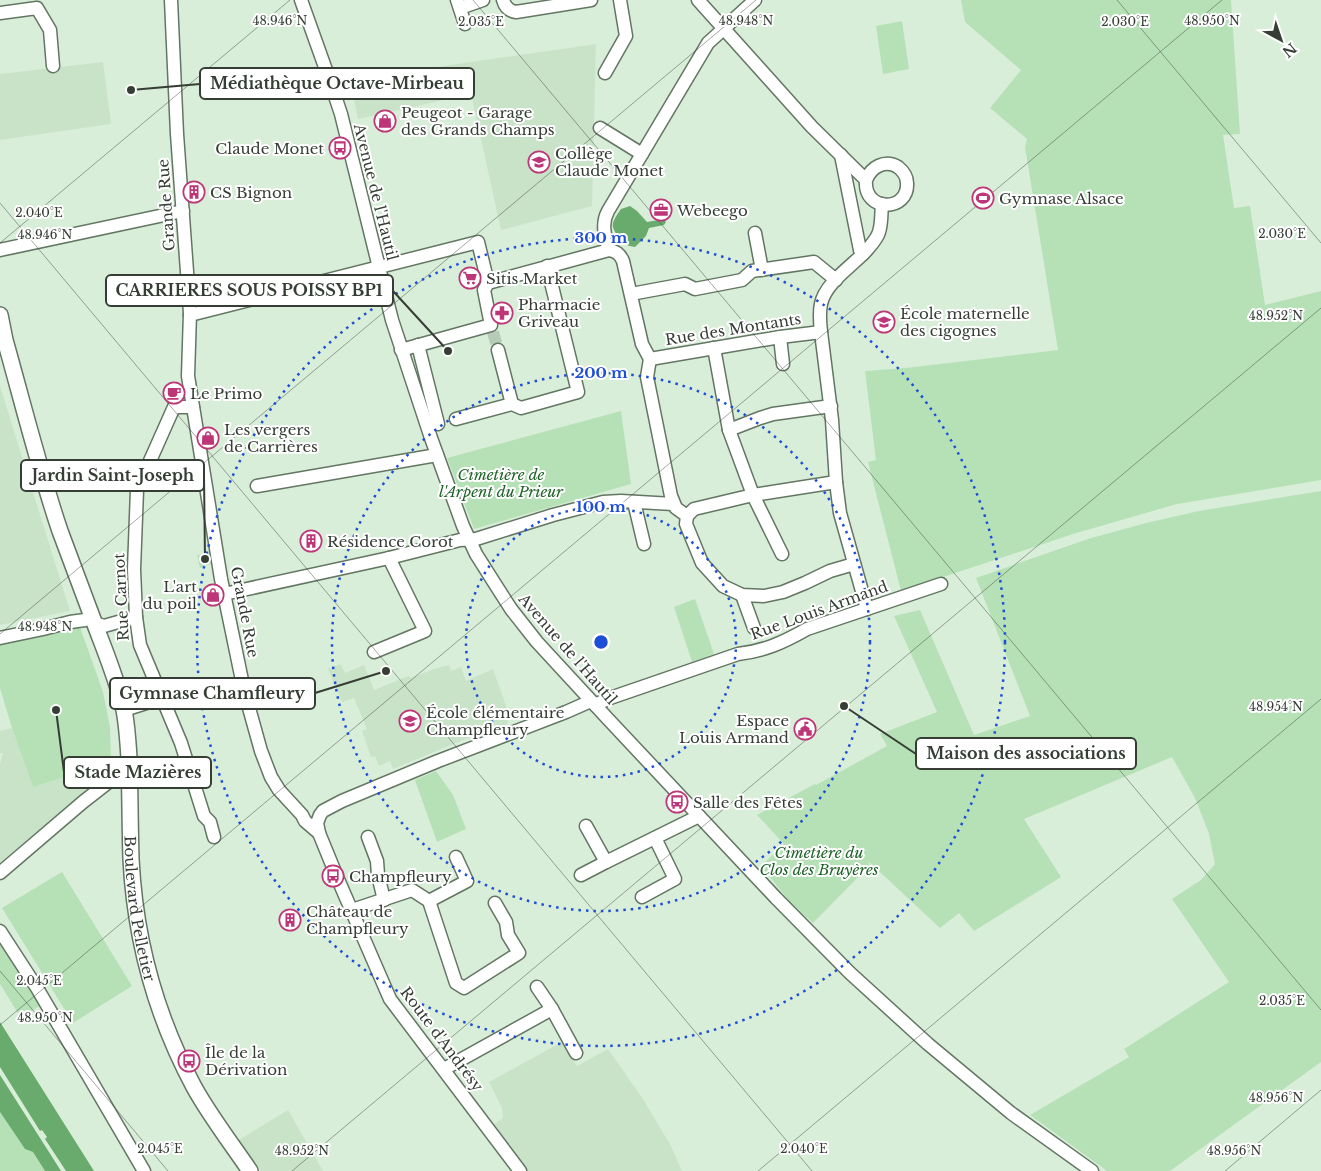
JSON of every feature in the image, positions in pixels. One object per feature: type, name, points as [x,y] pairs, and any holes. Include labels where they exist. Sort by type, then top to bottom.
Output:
[{"type":"main road","name":"Boulevard Pelletier","points":[[0,315],[5,340],[48,490],[117,712],[124,770],[129,899],[143,974],[162,1029],[188,1089],[202,1114],[240,1171]]},
{"type":"main road","name":"Boulevard Pelletier","points":[[0,347],[51,524],[90,621],[110,663],[124,710],[128,733],[131,859],[134,898],[140,937],[160,1011],[202,1101],[250,1171]]},
{"type":"street","name":"Grande Rue","points":[[171,0],[177,134],[190,315],[188,376],[224,594],[244,690],[261,751],[275,784],[282,794],[302,815],[305,821],[319,833]]},
{"type":"street","name":"Avenue de l'Hautil","points":[[301,0],[341,114],[378,267],[401,350],[441,423]]},
{"type":"street","points":[[465,24],[459,4],[483,0]]},
{"type":"street","points":[[503,0],[507,8],[516,12],[553,3],[591,0]]},
{"type":"street","points":[[605,73],[626,36],[620,0]]},
{"type":"street","points":[[698,0],[812,127],[866,180]]},
{"type":"street","points":[[608,250],[604,218],[708,43],[755,0]]},
{"type":"street","points":[[0,13],[37,8],[50,30],[53,66]]},
{"type":"street","points":[[600,128],[642,154]]},
{"type":"street","points":[[840,155],[860,250],[863,254]]},
{"type":"street","points":[[881,164],[894,165],[900,168],[904,174],[907,180],[907,187],[901,199],[888,205],[882,204],[871,198],[866,186],[866,180],[872,170],[881,164]]},
{"type":"street","points":[[867,609],[840,513],[831,406],[821,332],[821,305],[827,289],[863,254],[876,238],[880,231],[882,204]]},
{"type":"street","points":[[0,250],[183,211]]},
{"type":"street","points":[[755,233],[762,270]]},
{"type":"street","points":[[190,315],[478,242],[488,283],[484,290],[492,328],[401,350]]},
{"type":"street","points":[[488,283],[608,250],[615,251],[621,257],[642,344],[650,359],[647,378],[673,504],[687,516]]},
{"type":"street","points":[[631,294],[685,284],[695,289],[742,280],[752,271],[814,262],[836,280]]},
{"type":"street","points":[[441,423],[512,404],[521,408],[578,392],[547,266]]},
{"type":"street","name":"Rue des Montants","points":[[650,359],[821,332]]},
{"type":"street","points":[[780,337],[783,364]]},
{"type":"street","name":"Avenue de l'Hautil","points":[[418,345],[441,423],[437,455],[463,526],[476,554],[511,609],[593,703],[776,898],[850,973],[928,1044],[1011,1113],[1092,1171]]},
{"type":"street","points":[[714,348],[729,430],[753,495],[782,554]]},
{"type":"street","points":[[498,350],[512,404]]},
{"type":"street","points":[[729,430],[773,414],[831,406]]},
{"type":"street","name":"Rue Carnot","points":[[193,407],[174,407],[137,490],[134,570],[136,617],[140,645],[181,743],[204,816],[210,822],[214,837]]},
{"type":"street","points":[[257,486],[437,455]]},
{"type":"street","points":[[836,482],[753,495],[694,509],[687,516],[686,524],[702,563],[723,586],[742,595],[764,596],[783,592],[830,571],[854,564]]},
{"type":"street","points":[[224,594],[389,558],[469,538],[476,538],[603,502],[673,504]]},
{"type":"street","points":[[634,502],[644,544]]},
{"type":"street","points":[[374,652],[425,632],[389,558]]},
{"type":"street","name":"Rue Louis Armand","points":[[302,815],[310,816],[438,760],[566,712],[593,703],[599,703],[738,654],[755,652],[787,640],[807,629],[941,584]]},
{"type":"street","points":[[742,595],[754,628]]},
{"type":"street","points":[[0,638],[70,622],[90,621],[104,626],[136,617]]},
{"type":"street","points":[[124,710],[162,698]]},
{"type":"street","points":[[0,873],[83,802],[124,770]]},
{"type":"street","points":[[319,833],[318,819],[326,809]]},
{"type":"street","points":[[581,875],[699,816]]},
{"type":"street","points":[[586,826],[606,862]]},
{"type":"street","name":"Route d'Andrésy","points":[[319,833],[390,999],[520,1171]]},
{"type":"street","points":[[368,837],[377,861],[384,900]]},
{"type":"street","points":[[642,898],[675,879],[655,838]]},
{"type":"street","points":[[429,901],[467,882],[456,856]]},
{"type":"street","points":[[352,910],[412,890],[429,901],[456,983],[464,988],[519,953],[508,935],[506,922],[495,903]]},
{"type":"street","points":[[0,931],[37,988],[144,1171]]},
{"type":"street","points":[[538,987],[576,1053]]},
{"type":"street","points":[[444,1068],[552,1009]]},
{"type":"shaded area","name":"Collège Claude Monet","points":[[596,44],[592,206],[501,230],[471,94],[358,119],[350,81]]},
{"type":"shaded area","points":[[103,62],[111,124],[0,140],[0,74]]},
{"type":"shaded area","points":[[630,206],[647,222],[664,219],[666,222],[664,225],[649,228],[646,236],[635,247],[624,243],[613,227],[614,219],[621,209]]},
{"type":"shaded area","points":[[0,386],[70,611],[0,625]]},
{"type":"shaded area","name":"École élémentaire Champfleury","points":[[340,664],[345,673],[364,665],[374,690],[408,676],[411,678],[449,665],[451,671],[461,667],[466,681],[493,669],[509,714],[507,726],[463,740],[393,769],[390,761],[379,766],[375,756],[371,757],[362,731],[367,729],[354,698],[342,702],[328,669]]},
{"type":"shaded area","points":[[12,728],[33,787],[111,763],[112,771],[0,867],[0,764],[3,753],[0,753],[0,731]]},
{"type":"shaded area","points":[[0,1022],[94,1171],[66,1171],[45,1139],[47,1137],[42,1130],[40,1131],[0,1067]]},
{"type":"shaded area","points":[[562,1042],[577,1066],[608,1049],[643,1099],[671,1146],[682,1171],[527,1171],[493,1125],[503,1118],[502,1108],[489,1082]]},
{"type":"shaded area","points":[[0,1075],[61,1171],[45,1171],[33,1152],[25,1149],[0,1112]]},
{"type":"shaded area","points":[[288,1110],[323,1171],[261,1171],[239,1140]]},
{"type":"green space","points":[[961,0],[1231,0],[1240,134],[1223,135],[1234,208],[1250,206],[1265,305],[1321,291],[1321,480],[1177,504],[1073,534],[901,591],[868,462],[876,460],[865,371],[1058,350],[1025,147],[1027,139],[990,108],[1021,70],[965,22]]},
{"type":"green space","points":[[902,21],[909,69],[883,74],[876,26]]},
{"type":"green space","name":"Cimetière de l'Arpent du Prieur","points":[[621,411],[631,484],[474,529],[447,458]]},
{"type":"green space","name":"Cimetière du Clos des Bruyères","points":[[1321,491],[1321,1062],[1170,1171],[1107,1171],[1030,1115],[1129,1057],[1124,1049],[1229,982],[1172,899],[1201,880],[1215,864],[1209,834],[1195,798],[1172,757],[1024,819],[1061,877],[974,931],[959,913],[940,928],[868,861],[870,865],[813,923],[790,902],[761,866],[784,844],[757,815],[887,746],[880,734],[937,712],[894,616],[920,610],[974,735],[1030,716],[976,578],[1088,539],[1146,523],[1199,511]]},
{"type":"green space","points":[[211,553],[213,563],[200,568],[197,555]]},
{"type":"green space","points":[[695,599],[714,654],[692,662],[674,607]]},
{"type":"green space","points":[[80,627],[103,692],[110,727],[111,763],[33,787],[0,688],[0,643]]},
{"type":"green space","points":[[436,771],[453,795],[466,829],[437,842],[415,780]]},
{"type":"green space","points":[[62,872],[132,986],[73,1023],[2,908]]},
{"type":"green space","points":[[0,940],[41,1005],[21,1018],[0,984]]},
{"type":"green space","points":[[0,1112],[25,1149],[33,1152],[45,1171],[0,1171]]},
{"type":"tunnel","points":[[493,332],[498,350]]},
{"type":"place","name":"Médiathèque Octave-Mirbeau","points":[[131,90]]},
{"type":"place","name":"Peugeot - Garage des Grands Champs","points":[[385,121]]},
{"type":"place","name":"Claude Monet","points":[[340,148]]},
{"type":"place","name":"Collège Claude Monet","points":[[539,162]]},
{"type":"place","name":"CS Bignon","points":[[194,192]]},
{"type":"place","name":"Gymnase Alsace","points":[[983,198]]},
{"type":"place","name":"Webeego","points":[[661,210]]},
{"type":"place","name":"Sitis Market","points":[[470,278]]},
{"type":"place","name":"Pharmacie Griveau","points":[[502,313]]},
{"type":"place","name":"École maternelle des cigognes","points":[[884,322]]},
{"type":"place","name":"CARRIERES SOUS POISSY BP1","points":[[448,351]]},
{"type":"place","name":"Le Primo","points":[[174,393]]},
{"type":"place","name":"Les vergers de Carrières","points":[[208,438]]},
{"type":"place","name":"Résidence Corot","points":[[311,541]]},
{"type":"place","name":"Jardin Saint-Joseph","points":[[205,559]]},
{"type":"place","name":"L'art du poil","points":[[213,595]]},
{"type":"place","name":"Gymnase Chamfleury","points":[[386,671]]},
{"type":"place","name":"Maison des associations","points":[[844,706]]},
{"type":"place","name":"Stade Mazières","points":[[56,710]]},
{"type":"place","name":"École élémentaire Champfleury","points":[[410,721]]},
{"type":"place","name":"Espace Louis Armand","points":[[805,729]]},
{"type":"place","name":"Salle des Fêtes","points":[[677,802]]},
{"type":"place","name":"Champfleury","points":[[333,876]]},
{"type":"place","name":"Château de Champfleury","points":[[290,920]]},
{"type":"place","name":"Île de la Dérivation","points":[[189,1061]]}]
